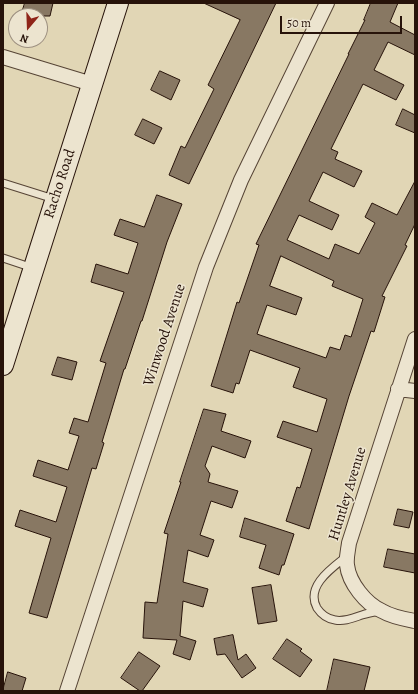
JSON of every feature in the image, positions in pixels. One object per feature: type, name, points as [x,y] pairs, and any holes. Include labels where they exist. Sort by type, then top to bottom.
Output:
[{"type":"street","name":"Racho Road","points":[[4,359],[118,3]]},
{"type":"street","name":"Winwood Avenue","points":[[67,691],[206,267],[241,180],[326,3]]},
{"type":"street","points":[[3,57],[92,84]]},
{"type":"street","name":"Huntley Avenue","points":[[415,340],[349,543],[347,556],[348,572],[355,587],[363,597],[381,611],[415,621]]},
{"type":"street","points":[[398,389],[415,391]]},
{"type":"lane","points":[[3,183],[55,200]]},
{"type":"lane","points":[[3,258],[34,268]]},
{"type":"lane","points":[[347,556],[320,580],[314,594],[314,600],[320,612],[334,620],[352,619],[363,614],[381,611]]},
{"type":"building","points":[[25,3],[53,3],[50,16],[48,16],[48,8],[23,8]]},
{"type":"building","points":[[204,3],[276,3],[189,184],[169,175],[181,146],[185,148],[214,89],[208,85],[240,20]]},
{"type":"building","points":[[371,3],[398,3],[390,22],[415,35],[415,55],[388,42],[374,70],[404,85],[396,100],[363,84],[331,149],[338,152],[335,159],[362,171],[354,187],[323,172],[309,201],[339,215],[332,230],[299,215],[287,240],[329,259],[335,244],[359,254],[375,223],[365,217],[372,203],[397,215],[415,181],[415,224],[405,245],[407,246],[382,296],[385,297],[374,332],[371,331],[349,396],[309,529],[286,521],[297,487],[300,488],[312,449],[277,437],[283,421],[317,432],[327,399],[293,387],[300,368],[250,350],[239,384],[236,383],[233,393],[211,386],[237,302],[239,303],[259,245],[256,244],[349,54]],"holes":[[[281,256],[334,281],[332,286],[363,299],[351,337],[345,335],[340,350],[330,347],[326,358],[257,334],[267,305],[296,315],[302,298],[270,286]]]},
{"type":"building","points":[[160,71],[180,80],[171,100],[151,90]]},
{"type":"building","points":[[403,109],[415,115],[415,133],[396,125]]},
{"type":"building","points":[[143,119],[162,128],[154,144],[135,135]]},
{"type":"building","points":[[157,195],[182,204],[167,242],[142,321],[124,369],[102,442],[104,443],[96,469],[92,468],[47,618],[29,613],[51,538],[15,526],[20,510],[56,522],[67,487],[33,476],[38,460],[68,470],[79,436],[69,433],[74,418],[88,422],[106,363],[100,361],[124,292],[91,282],[96,264],[128,274],[138,243],[114,235],[120,219],[144,227]]},
{"type":"building","points":[[58,357],[77,362],[72,380],[52,375]]},
{"type":"building","points":[[204,409],[226,414],[221,431],[251,441],[245,458],[212,446],[205,466],[210,474],[208,482],[238,491],[232,508],[211,501],[200,535],[214,540],[208,557],[188,550],[183,582],[208,589],[203,607],[183,601],[180,636],[196,641],[190,660],[173,654],[177,640],[143,638],[145,602],[157,603],[168,534],[164,533]]},
{"type":"building","points":[[398,509],[413,512],[409,528],[394,525]]},
{"type":"building","points":[[245,518],[294,534],[284,565],[282,565],[279,575],[259,568],[266,545],[240,537]]},
{"type":"building","points":[[388,549],[415,554],[415,573],[384,567]]},
{"type":"building","points":[[271,585],[277,621],[258,624],[252,588]]},
{"type":"building","points":[[233,635],[238,660],[246,654],[256,668],[242,678],[225,654],[217,655],[214,639]]},
{"type":"building","points":[[287,639],[302,649],[300,651],[312,660],[300,677],[273,659]]},
{"type":"building","points":[[139,652],[160,666],[142,691],[121,678]]},
{"type":"building","points":[[334,659],[370,667],[364,691],[327,691]]},
{"type":"building","points":[[8,672],[26,678],[22,691],[3,691]]}]
